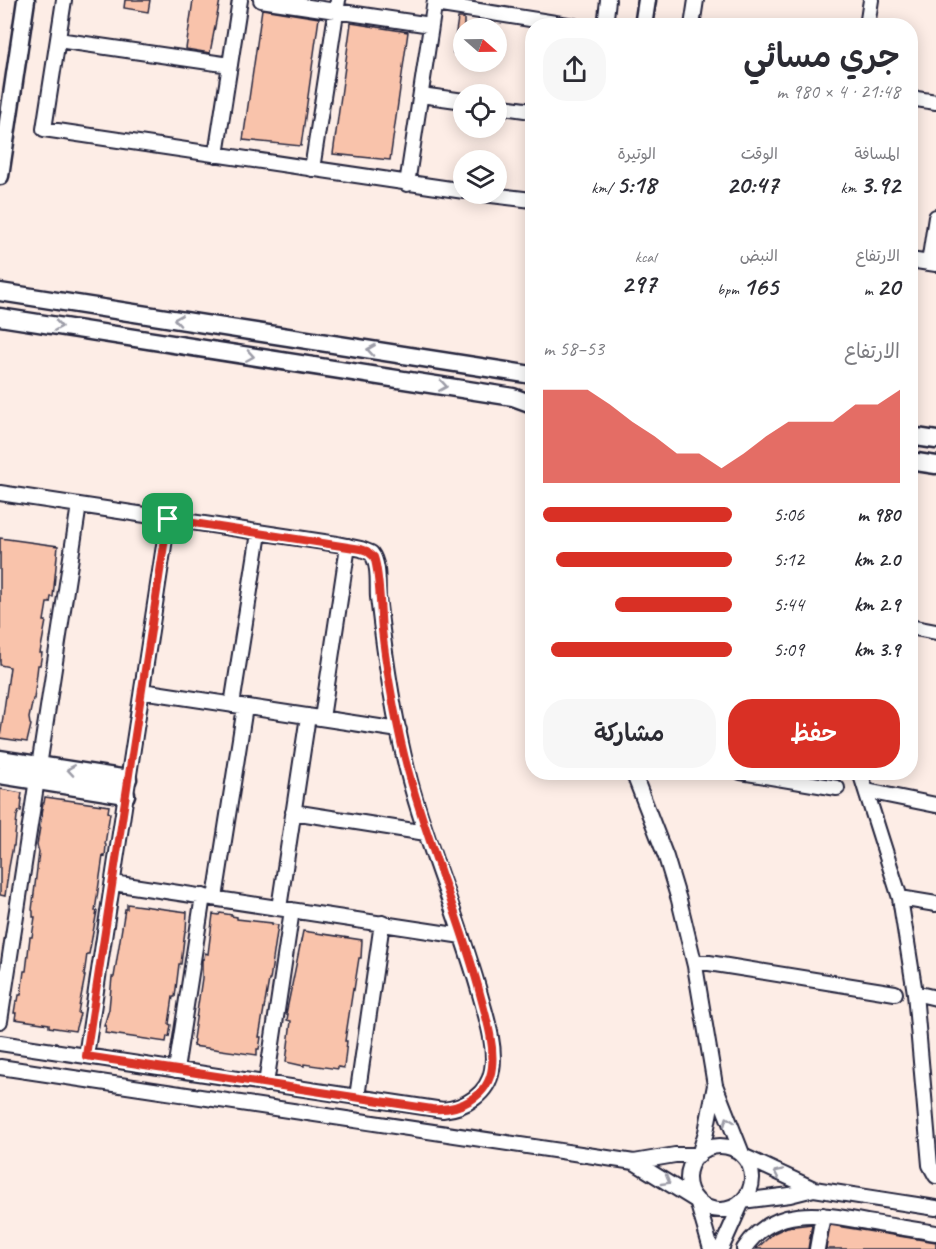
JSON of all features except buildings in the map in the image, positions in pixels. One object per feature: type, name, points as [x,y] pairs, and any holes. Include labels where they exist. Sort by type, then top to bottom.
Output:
[{"type":"street","points":[[0,176],[26,0]]},
{"type":"street","points":[[64,0],[44,129],[453,190]]},
{"type":"street","points":[[216,155],[240,0]]},
{"type":"street","points":[[261,0],[337,5],[431,24]]},
{"type":"street","points":[[605,18],[608,0]]},
{"type":"street","points":[[644,18],[647,0]]},
{"type":"street","points":[[693,18],[696,0]]},
{"type":"street","points":[[868,18],[871,0]]},
{"type":"street","points":[[407,184],[435,2],[528,18]]},
{"type":"street","points":[[312,170],[337,5]]},
{"type":"street","points":[[58,40],[230,65]]},
{"type":"street","points":[[421,95],[453,99]]},
{"type":"street","points":[[918,99],[936,102]]},
{"type":"street","points":[[507,108],[525,110]]},
{"type":"street","points":[[507,197],[525,199]]},
{"type":"street","points":[[918,261],[933,264],[936,217]]},
{"type":"street","points":[[525,374],[0,293],[3,304],[0,315],[513,397],[525,401]]},
{"type":"street","points":[[918,437],[936,440]]},
{"type":"street","points":[[918,462],[936,465]]},
{"type":"street","points":[[0,494],[348,546],[367,551],[374,557],[382,634],[409,776],[482,1003],[490,1039],[492,1069],[485,1086],[474,1098],[452,1109],[432,1109],[0,1043]]},
{"type":"street","points":[[0,1022],[78,505]]},
{"type":"street","points":[[86,1056],[168,519]]},
{"type":"street","points":[[176,1070],[209,897],[238,706],[259,532]]},
{"type":"street","points":[[266,1084],[286,909],[294,812],[348,546]]},
{"type":"street","points":[[918,629],[936,632]]},
{"type":"street","points":[[142,691],[399,730]]},
{"type":"street","points":[[0,759],[38,773],[127,787]]},
{"type":"street","points":[[0,775],[38,773]]},
{"type":"street","points":[[636,780],[666,857],[679,900],[695,963],[715,1085],[751,1171],[752,1179],[747,1194],[721,1249]]},
{"type":"street","points":[[789,780],[837,788]]},
{"type":"street","points":[[863,780],[900,898],[915,993],[930,1165],[936,1176]]},
{"type":"street","points":[[867,791],[936,805]]},
{"type":"street","points":[[294,812],[426,832]]},
{"type":"street","points":[[113,883],[462,936]]},
{"type":"street","points":[[900,898],[936,904]]},
{"type":"street","points":[[357,1097],[382,924]]},
{"type":"street","points":[[695,963],[709,963],[894,993]]},
{"type":"street","points":[[915,993],[936,998]]},
{"type":"street","points":[[0,1067],[634,1162],[675,1155],[699,1155]]},
{"type":"street","points":[[699,1155],[715,1085]]},
{"type":"street","points":[[711,1249],[705,1222],[689,1185],[688,1177],[689,1169],[699,1155],[705,1150],[721,1146],[814,1189],[936,1208]]},
{"type":"street","points":[[634,1162],[709,1208],[723,1210],[736,1206],[742,1201],[790,1195],[814,1189]]},
{"type":"street","points":[[744,1249],[753,1237],[784,1218],[808,1214],[936,1233]]},
{"type":"street","points":[[817,1249],[823,1215]]},
{"type":"route","points":[[168,519],[361,549],[371,553],[374,557],[388,674],[409,776],[427,838],[471,960],[490,1039],[491,1074],[481,1092],[467,1103],[452,1109],[432,1109],[86,1056],[168,519]]}]
